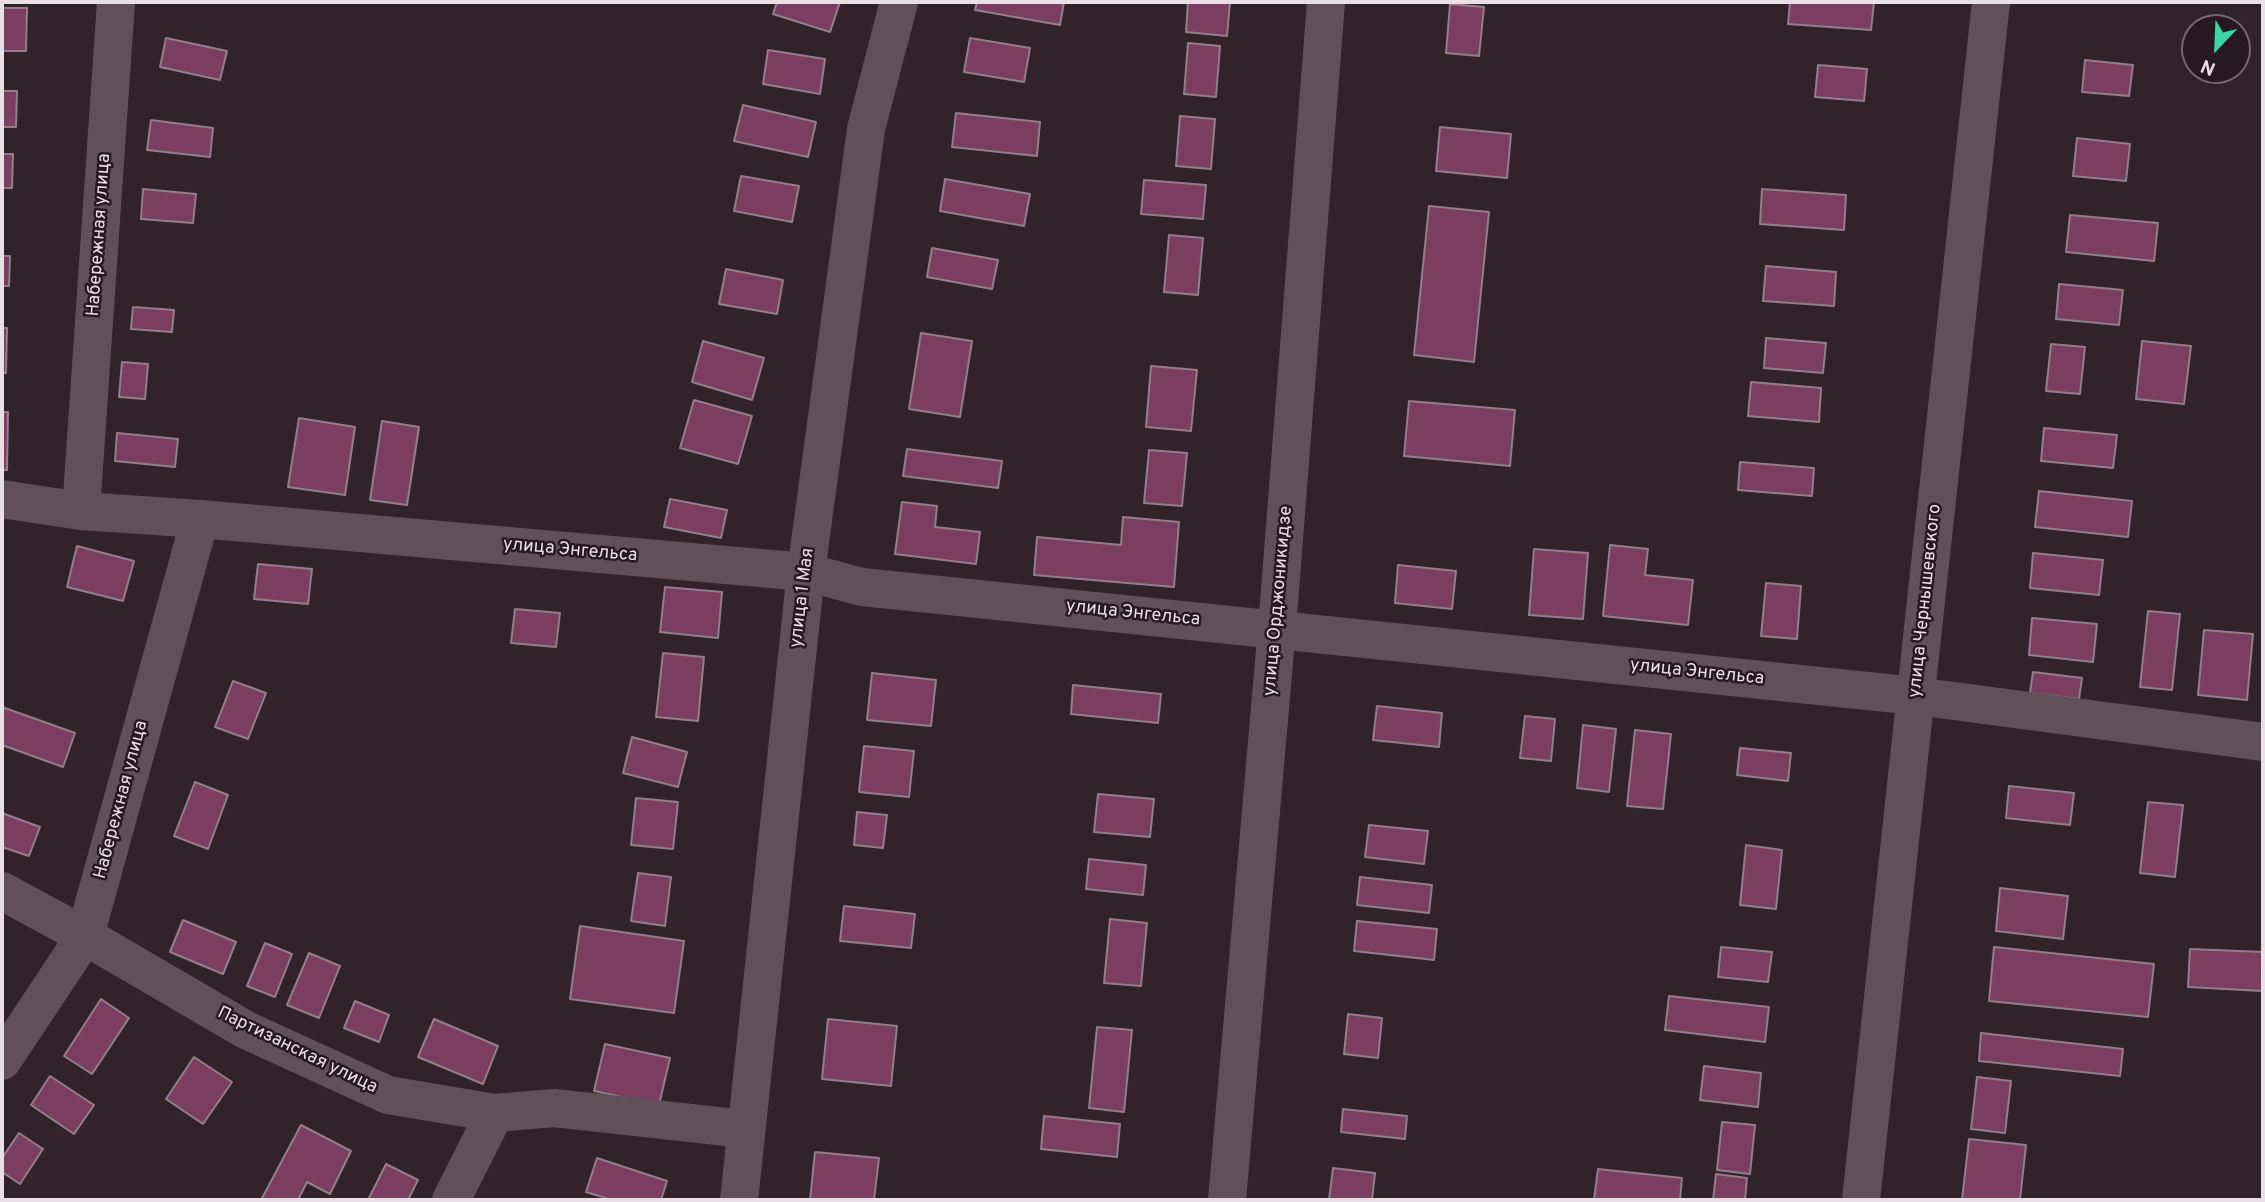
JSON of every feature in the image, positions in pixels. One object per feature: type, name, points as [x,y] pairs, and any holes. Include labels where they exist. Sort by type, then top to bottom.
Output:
[{"type":"street","name":"Набережная улица","points":[[81,511],[116,2]]},
{"type":"street","name":"улица 1 Мая","points":[[739,1200],[806,572],[866,129],[899,2]]},
{"type":"street","name":"улица Орджоникидзе","points":[[1227,1200],[1277,628],[1326,2]]},
{"type":"street","name":"улица Чернышевского","points":[[1861,1200],[1991,2]]},
{"type":"street","name":"улица Энгельса","points":[[2,499],[81,511],[806,572],[863,587],[1916,696],[2263,742]]},
{"type":"street","name":"Набережная улица","points":[[2,1061],[85,936],[200,519]]},
{"type":"street","name":"Партизанская улица","points":[[2,891],[246,1030],[388,1096],[495,1114],[554,1108],[745,1129]]},
{"type":"street","points":[[451,1200],[495,1114]]},
{"type":"building","points":[[777,2],[840,2],[830,32],[773,14]]},
{"type":"building","points":[[977,2],[1064,2],[1060,25],[975,10]]},
{"type":"building","points":[[1188,2],[1230,2],[1227,36],[1186,32]]},
{"type":"building","points":[[1790,2],[1874,2],[1871,30],[1788,24]]},
{"type":"building","points":[[1450,4],[1484,7],[1479,56],[1446,53]]},
{"type":"building","points":[[2,8],[27,8],[26,51],[2,51]]},
{"type":"building","points":[[166,38],[227,51],[220,80],[160,67]]},
{"type":"building","points":[[970,38],[1030,48],[1024,82],[964,72]]},
{"type":"building","points":[[1188,43],[1220,46],[1216,97],[1184,94]]},
{"type":"building","points":[[768,50],[825,59],[820,94],[763,84]]},
{"type":"building","points":[[2085,60],[2133,65],[2129,96],[2082,92]]},
{"type":"building","points":[[1818,65],[1867,69],[1864,101],[1815,97]]},
{"type":"building","points":[[2,91],[17,91],[16,127],[2,127]]},
{"type":"building","points":[[743,105],[816,122],[808,157],[734,141]]},
{"type":"building","points":[[956,113],[1040,122],[1037,156],[952,147]]},
{"type":"building","points":[[1180,116],[1215,119],[1211,169],[1176,166]]},
{"type":"building","points":[[151,120],[213,128],[210,157],[147,150]]},
{"type":"building","points":[[1440,127],[1511,134],[1507,178],[1436,171]]},
{"type":"building","points":[[2077,138],[2130,144],[2126,181],[2073,176]]},
{"type":"building","points":[[2,154],[13,154],[12,188],[2,188]]},
{"type":"building","points":[[741,176],[799,186],[792,222],[734,211]]},
{"type":"building","points":[[945,179],[1030,194],[1024,226],[940,211]]},
{"type":"building","points":[[1144,180],[1206,185],[1203,219],[1141,214]]},
{"type":"building","points":[[143,189],[196,194],[193,223],[141,219]]},
{"type":"building","points":[[1762,189],[1846,195],[1844,230],[1760,224]]},
{"type":"building","points":[[1429,206],[1489,212],[1474,362],[1414,355]]},
{"type":"building","points":[[2070,215],[2158,223],[2154,261],[2066,252]]},
{"type":"building","points":[[1169,235],[1203,238],[1198,295],[1164,292]]},
{"type":"building","points":[[932,248],[998,260],[992,289],[927,277]]},
{"type":"building","points":[[2,256],[10,256],[9,286],[2,286]]},
{"type":"building","points":[[1766,266],[1836,272],[1834,306],[1763,301]]},
{"type":"building","points":[[726,269],[783,280],[777,314],[719,304]]},
{"type":"building","points":[[2059,284],[2123,290],[2119,325],[2056,319]]},
{"type":"building","points":[[133,307],[174,310],[172,332],[131,329]]},
{"type":"building","points":[[2,328],[7,328],[6,373],[2,373]]},
{"type":"building","points":[[921,333],[972,341],[960,417],[909,409]]},
{"type":"building","points":[[1766,338],[1826,343],[1823,373],[1764,368]]},
{"type":"building","points":[[703,341],[764,358],[752,400],[692,382]]},
{"type":"building","points":[[2142,341],[2191,346],[2184,404],[2136,399]]},
{"type":"building","points":[[2051,344],[2085,347],[2080,394],[2046,391]]},
{"type":"building","points":[[122,362],[148,364],[145,399],[119,397]]},
{"type":"building","points":[[1151,366],[1197,370],[1191,431],[1146,427]]},
{"type":"building","points":[[1751,382],[1821,388],[1819,422],[1748,416]]},
{"type":"building","points":[[694,400],[752,416],[738,464],[680,448]]},
{"type":"building","points":[[1409,401],[1515,410],[1510,466],[1404,456]]},
{"type":"building","points":[[2,412],[8,412],[7,470],[2,470]]},
{"type":"building","points":[[299,418],[355,427],[345,495],[288,487]]},
{"type":"building","points":[[382,421],[419,427],[407,505],[370,500]]},
{"type":"building","points":[[2044,428],[2117,435],[2113,468],[2041,461]]},
{"type":"building","points":[[117,433],[178,439],[175,467],[115,461]]},
{"type":"building","points":[[907,449],[1002,461],[998,488],[903,476]]},
{"type":"building","points":[[1149,450],[1187,453],[1182,506],[1144,503]]},
{"type":"building","points":[[1740,462],[1814,468],[1812,496],[1738,490]]},
{"type":"building","points":[[2039,491],[2132,501],[2128,537],[2035,527]]},
{"type":"building","points":[[670,499],[727,510],[721,538],[664,527]]},
{"type":"building","points":[[902,502],[937,506],[935,527],[980,532],[976,564],[895,554]]},
{"type":"building","points":[[1123,517],[1179,522],[1174,587],[1034,575],[1037,537],[1121,545]]},
{"type":"building","points":[[1610,545],[1648,549],[1645,575],[1693,580],[1688,625],[1603,616]]},
{"type":"building","points":[[77,546],[134,561],[123,601],[67,587]]},
{"type":"building","points":[[1534,549],[1588,553],[1583,619],[1529,615]]},
{"type":"building","points":[[2033,553],[2103,560],[2099,595],[2030,588]]},
{"type":"building","points":[[258,564],[312,569],[308,604],[254,599]]},
{"type":"building","points":[[1398,565],[1456,571],[1452,609],[1395,603]]},
{"type":"building","points":[[1766,583],[1801,586],[1797,639],[1761,636]]},
{"type":"building","points":[[665,587],[722,592],[718,638],[660,632]]},
{"type":"building","points":[[515,609],[560,613],[556,647],[511,643]]},
{"type":"building","points":[[2148,611],[2180,614],[2172,690],[2140,687]]},
{"type":"building","points":[[2032,618],[2097,624],[2093,662],[2029,655]]},
{"type":"building","points":[[2204,630],[2253,634],[2247,700],[2198,695]]},
{"type":"building","points":[[663,653],[704,657],[698,721],[656,717]]},
{"type":"building","points":[[2033,672],[2082,678],[2079,699],[2030,693]]},
{"type":"building","points":[[872,673],[936,680],[931,726],[867,720]]},
{"type":"building","points":[[233,681],[266,693],[248,739],[215,727]]},
{"type":"building","points":[[1073,685],[1161,694],[1158,723],[1071,714]]},
{"type":"building","points":[[1377,706],[1442,713],[1439,747],[1373,740]]},
{"type":"building","points":[[2,707],[75,733],[63,767],[2,745]]},
{"type":"building","points":[[1525,716],[1555,719],[1551,761],[1520,758]]},
{"type":"building","points":[[1583,725],[1616,729],[1609,792],[1577,788]]},
{"type":"building","points":[[1635,730],[1671,734],[1663,809],[1627,806]]},
{"type":"building","points":[[632,737],[687,752],[678,787],[623,773]]},
{"type":"building","points":[[864,746],[914,751],[909,797],[859,792]]},
{"type":"building","points":[[1740,748],[1791,753],[1788,781],[1737,775]]},
{"type":"building","points":[[195,782],[228,795],[208,849],[174,836]]},
{"type":"building","points":[[2009,786],[2074,793],[2070,825],[2006,818]]},
{"type":"building","points":[[1098,794],[1154,799],[1150,837],[1094,832]]},
{"type":"building","points":[[636,798],[678,802],[673,849],[631,845]]},
{"type":"building","points":[[2148,802],[2183,805],[2175,877],[2140,873]]},
{"type":"building","points":[[857,812],[887,815],[883,848],[854,845]]},
{"type":"building","points":[[2,813],[40,827],[29,856],[2,847]]},
{"type":"building","points":[[1369,825],[1428,831],[1424,864],[1365,857]]},
{"type":"building","points":[[1746,845],[1782,850],[1776,909],[1740,905]]},
{"type":"building","points":[[1089,859],[1146,865],[1143,895],[1086,889]]},
{"type":"building","points":[[638,873],[671,877],[665,926],[631,921]]},
{"type":"building","points":[[1360,877],[1432,885],[1429,913],[1357,905]]},
{"type":"building","points":[[2000,888],[2068,896],[2063,939],[1996,931]]},
{"type":"building","points":[[844,906],[915,914],[911,948],[840,941]]},
{"type":"building","points":[[1110,919],[1147,923],[1141,986],[1104,983]]},
{"type":"building","points":[[183,920],[236,942],[223,974],[170,952]]},
{"type":"building","points":[[1357,921],[1437,929],[1434,960],[1354,951]]},
{"type":"building","points":[[580,926],[684,941],[674,1013],[570,999]]},
{"type":"building","points":[[265,943],[292,954],[275,997],[247,986]]},
{"type":"building","points":[[1721,947],[1772,952],[1768,982],[1718,977]]},
{"type":"building","points":[[1994,947],[2154,964],[2148,1017],[1989,1001]]},
{"type":"building","points":[[2190,949],[2263,952],[2262,991],[2188,987]]},
{"type":"building","points":[[309,953],[340,966],[319,1018],[287,1005]]},
{"type":"building","points":[[1669,996],[1769,1007],[1765,1042],[1665,1030]]},
{"type":"building","points":[[101,999],[129,1018],[92,1074],[64,1056]]},
{"type":"building","points":[[355,1001],[389,1015],[379,1042],[344,1028]]},
{"type":"building","points":[[1348,1014],[1382,1018],[1378,1058],[1344,1054]]},
{"type":"building","points":[[434,1019],[498,1046],[483,1084],[418,1057]]},
{"type":"building","points":[[828,1019],[897,1026],[891,1086],[822,1079]]},
{"type":"building","points":[[1097,1027],[1132,1030],[1124,1112],[1089,1108]]},
{"type":"building","points":[[1981,1033],[2123,1049],[2120,1076],[1979,1061]]},
{"type":"building","points":[[605,1044],[670,1058],[659,1105],[594,1091]]},
{"type":"building","points":[[194,1057],[232,1082],[203,1124],[166,1099]]},
{"type":"building","points":[[1704,1066],[1761,1073],[1758,1107],[1700,1100]]},
{"type":"building","points":[[50,1076],[94,1105],[74,1134],[31,1105]]},
{"type":"building","points":[[1977,1077],[2011,1081],[2005,1133],[1971,1129]]},
{"type":"building","points":[[1343,1109],[1407,1116],[1405,1139],[1341,1132]]},
{"type":"building","points":[[1044,1116],[1120,1124],[1117,1157],[1041,1149]]},
{"type":"building","points":[[1722,1122],[1755,1125],[1750,1174],[1717,1170]]},
{"type":"building","points":[[301,1125],[351,1151],[330,1194],[307,1182],[298,1200],[261,1200]]},
{"type":"building","points":[[19,1133],[43,1149],[20,1184],[2,1172],[2,1158]]},
{"type":"building","points":[[1969,1139],[2026,1145],[2020,1200],[1962,1200]]},
{"type":"building","points":[[815,1152],[879,1158],[874,1200],[810,1200]]},
{"type":"building","points":[[597,1158],[667,1181],[661,1200],[612,1200],[586,1192]]},
{"type":"building","points":[[386,1164],[418,1180],[408,1200],[368,1200]]},
{"type":"building","points":[[1333,1168],[1375,1173],[1372,1200],[1329,1200]]},
{"type":"building","points":[[1598,1169],[1682,1178],[1680,1200],[1594,1200]]},
{"type":"building","points":[[1716,1174],[1747,1178],[1745,1200],[1713,1200]]}]
